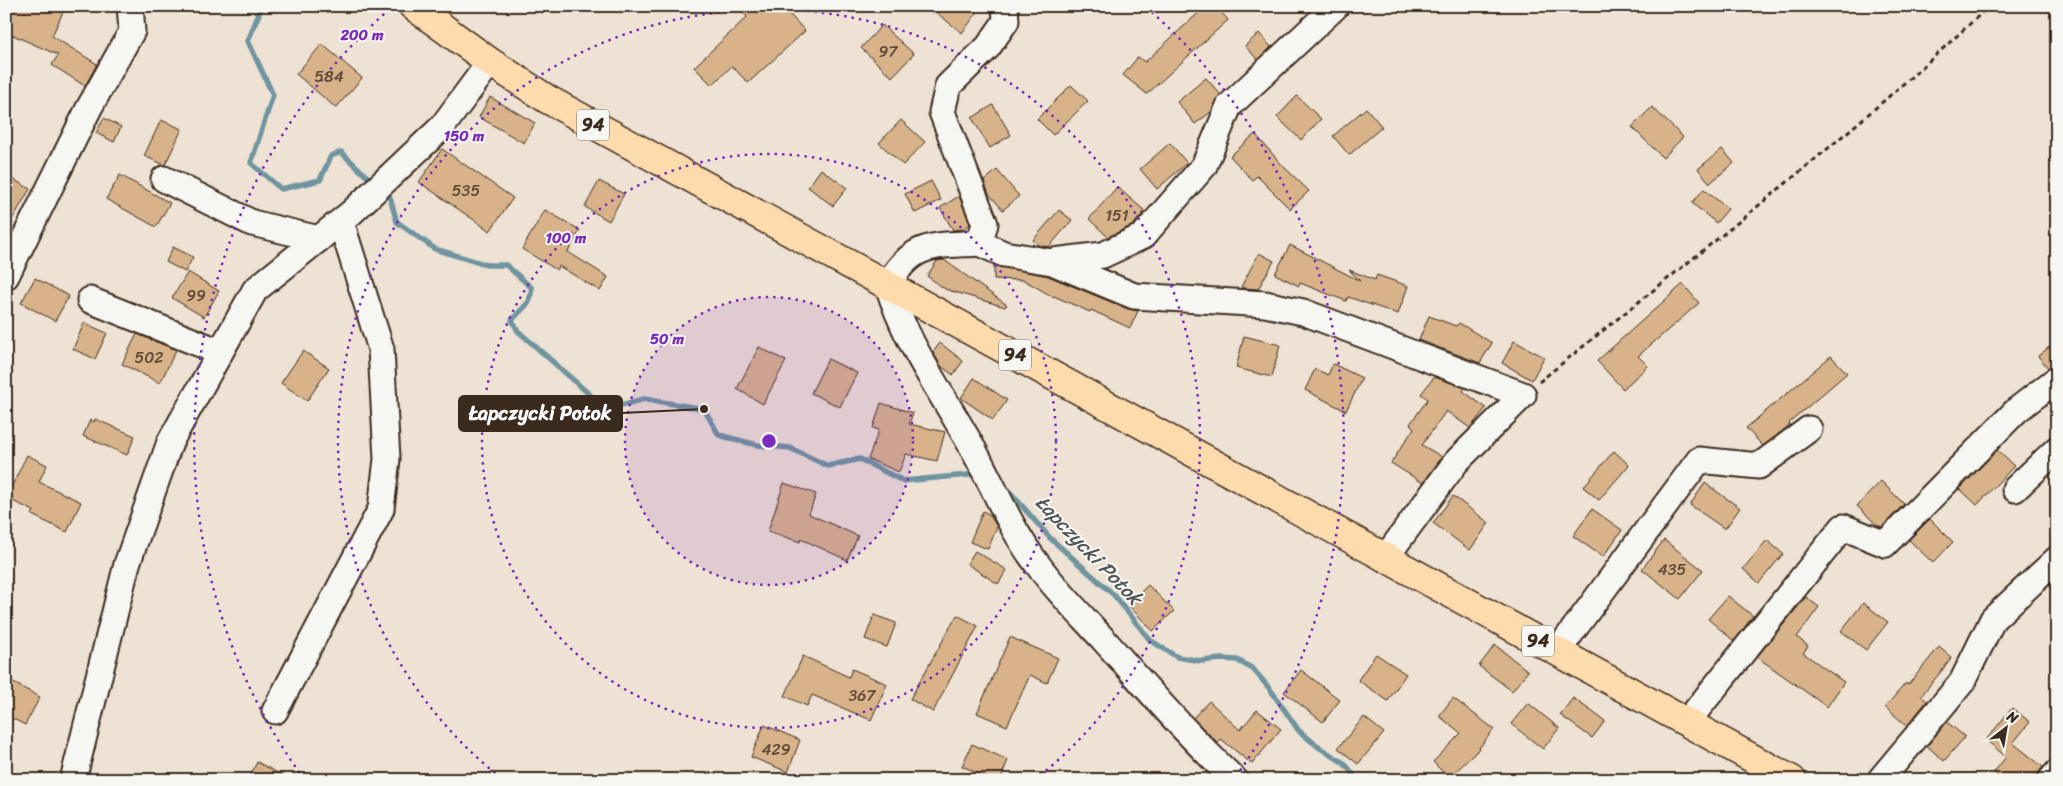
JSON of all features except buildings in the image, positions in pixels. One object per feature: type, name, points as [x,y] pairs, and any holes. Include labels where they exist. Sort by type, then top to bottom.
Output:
[{"type":"main road","name":"94","points":[[413,6],[490,62],[547,99],[1792,780]]},
{"type":"street","points":[[6,276],[90,108],[132,31],[130,6]]},
{"type":"street","points":[[979,243],[984,224],[942,112],[948,86],[988,48],[1006,20],[1006,6]]},
{"type":"street","points":[[1052,262],[1103,255],[1143,236],[1204,166],[1229,106],[1336,6]]},
{"type":"street","points":[[73,780],[127,564],[170,442],[255,290],[341,222],[442,127],[490,62]]},
{"type":"street","points":[[164,179],[252,223],[319,239]]},
{"type":"street","points":[[275,711],[381,509],[387,459],[381,349],[341,222]]},
{"type":"street","points":[[1235,780],[1145,686],[1037,565],[1002,507],[966,435],[915,351],[895,308],[888,285],[905,260],[927,247],[979,243],[1004,254],[1052,262],[1134,296],[1265,304],[1303,312],[1523,395],[1456,462],[1386,557]]},
{"type":"street","points":[[90,300],[220,352]]},
{"type":"street","points":[[1687,722],[1843,527],[1885,544],[2017,410],[2057,379]]},
{"type":"street","points":[[1558,652],[1699,460],[1759,466],[1809,429]]},
{"type":"street","points":[[2015,489],[2057,449]]},
{"type":"street","points":[[1880,780],[1962,682],[1993,619],[2057,559]]},
{"type":"street","points":[[2051,780],[2057,773]]},
{"type":"path","points":[[1523,395],[1749,213],[1918,73],[1989,6]]},
{"type":"waterway","name":"Łapczycki Potok","points":[[262,6],[248,41],[273,95],[251,163],[281,189],[320,180],[331,156],[341,152],[375,184]]},
{"type":"waterway","name":"Łapczycki Potok","points":[[383,192],[390,198],[397,222],[435,249],[487,265],[506,265],[532,288],[529,302],[512,320],[518,331],[606,409],[644,399],[704,409],[719,435],[757,445],[790,448],[828,466],[860,459],[903,481],[979,474]]},
{"type":"waterway","name":"Łapczycki Potok","points":[[1002,483],[1050,538],[1114,595],[1150,640],[1177,657],[1201,661],[1237,660],[1253,669],[1270,689],[1299,731],[1320,748],[1344,763],[1353,774],[1354,780]]},
{"type":"place","name":"Łapczycki Potok","points":[[704,409]]}]
